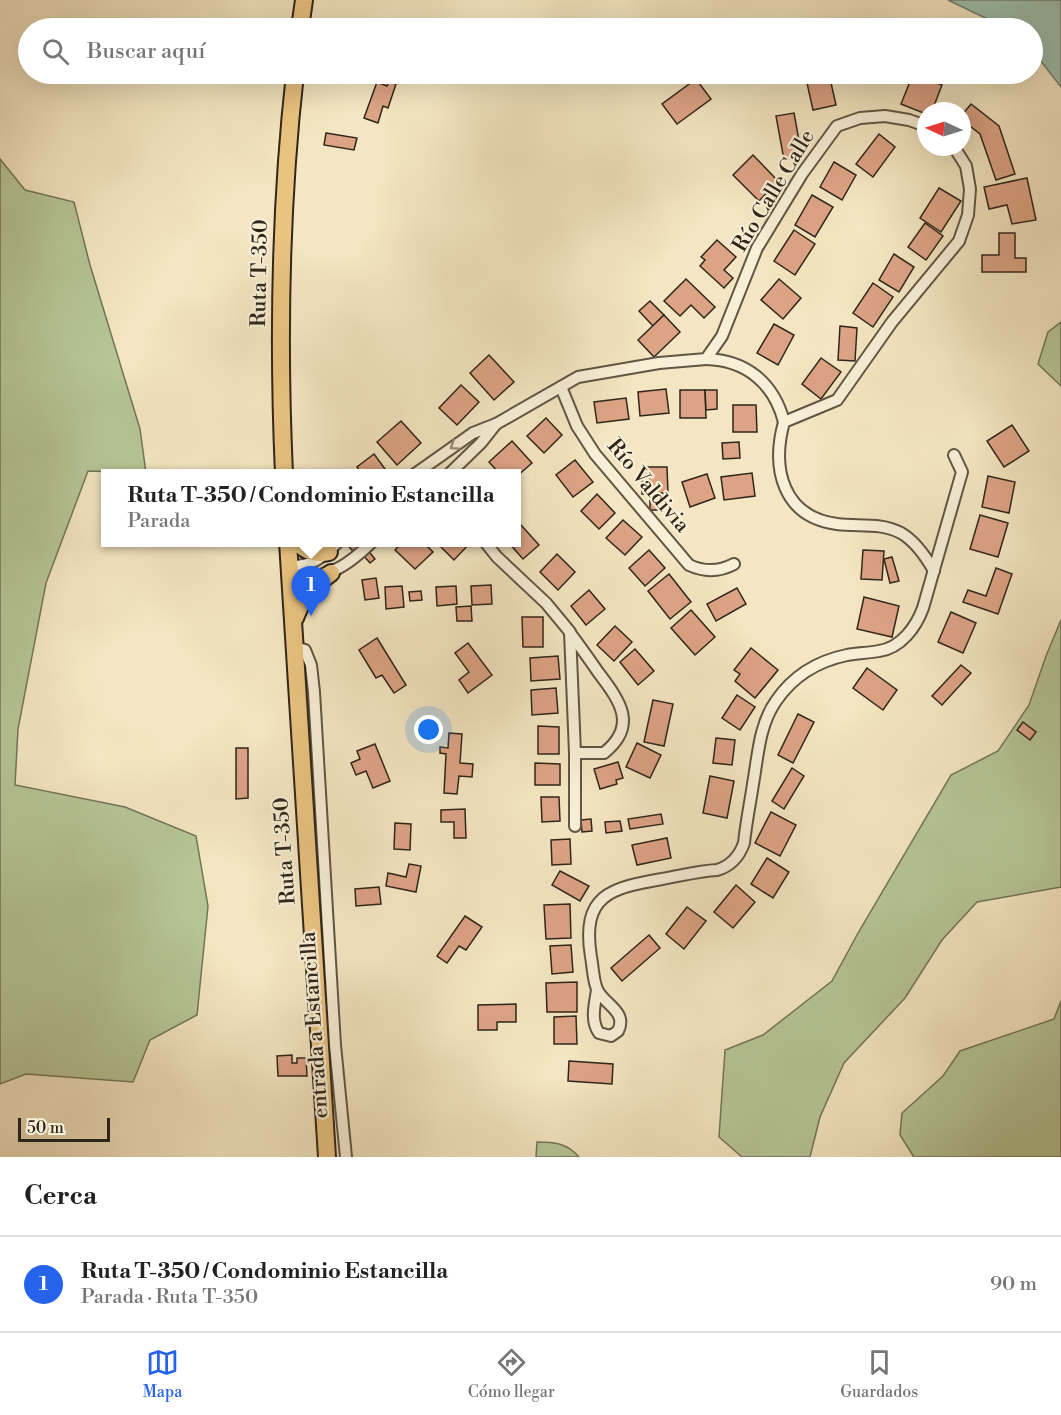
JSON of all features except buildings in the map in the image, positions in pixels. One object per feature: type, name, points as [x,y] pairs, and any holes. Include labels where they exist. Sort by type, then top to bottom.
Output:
[{"type":"main road","points":[[301,18],[304,0]]},
{"type":"main road","name":"Ruta T-350","points":[[284,469],[281,257],[286,161],[294,84]]},
{"type":"main road","name":"Ruta T-350","points":[[288,547],[327,1157]]},
{"type":"main road","points":[[302,547],[308,551],[322,553],[334,547]]},
{"type":"main road","points":[[293,625],[306,592],[331,573]]},
{"type":"street","name":"Río Calle Calle","points":[[706,359],[722,336],[757,248],[802,174],[837,126],[860,118],[885,116],[917,123]]},
{"type":"street","points":[[784,422],[837,400],[892,322],[959,241],[968,215],[970,189],[966,166],[960,156]]},
{"type":"street","points":[[425,469],[473,433],[496,424],[578,377],[659,363],[706,359],[728,361],[748,369],[757,376],[777,401],[784,422],[779,446],[780,469],[789,499],[811,516],[830,523],[877,526],[901,533],[922,553],[934,571]]},
{"type":"street","name":"Río Valdivia","points":[[561,387],[578,426],[595,454],[689,565],[696,569],[713,571],[734,564]]},
{"type":"street","points":[[453,469],[475,449],[496,424]]},
{"type":"street","points":[[597,990],[588,933],[592,916],[601,901],[615,889],[623,886],[717,870],[734,861],[744,843],[762,734],[776,701],[791,683],[813,667],[847,655],[882,651],[908,634],[919,618],[963,472],[954,455]]},
{"type":"street","points":[[290,574],[310,564],[334,547]]},
{"type":"street","points":[[290,574],[331,573],[347,565],[367,547]]},
{"type":"street","points":[[488,547],[546,603],[619,700],[623,716],[618,738],[604,753],[575,753]]},
{"type":"street","points":[[570,632],[575,753],[575,826]]},
{"type":"street","name":"entrada a Estancilla","points":[[295,646],[304,650],[311,664],[314,692],[335,1045],[346,1157]]},
{"type":"street","points":[[326,1139],[344,1144]]},
{"type":"shaded area","points":[[948,0],[1061,0],[1061,87],[1043,64],[1043,18],[985,18]]},
{"type":"shaded area","points":[[0,159],[25,190],[74,202],[90,265],[140,429],[145,469],[88,471],[46,583],[18,729],[15,785],[125,807],[196,836],[208,906],[197,1015],[150,1040],[133,1082],[26,1074],[0,1084]]},
{"type":"shaded area","points":[[1061,322],[1061,386],[1038,364],[1048,332]]},
{"type":"shaded area","points":[[1061,620],[1061,887],[977,902],[942,940],[905,998],[844,1063],[820,1117],[810,1157],[742,1157],[719,1137],[725,1050],[763,1035],[832,981],[951,775],[998,751],[1029,705]]},
{"type":"shaded area","points":[[1061,1001],[1061,1157],[914,1157],[900,1135],[902,1113],[943,1076],[960,1051],[1054,1019]]},
{"type":"shaded area","points":[[537,1142],[560,1144],[579,1157],[536,1157]]},
{"type":"place","name":"Ruta T-350 / Condominio Estancilla","points":[[311,616]]}]
